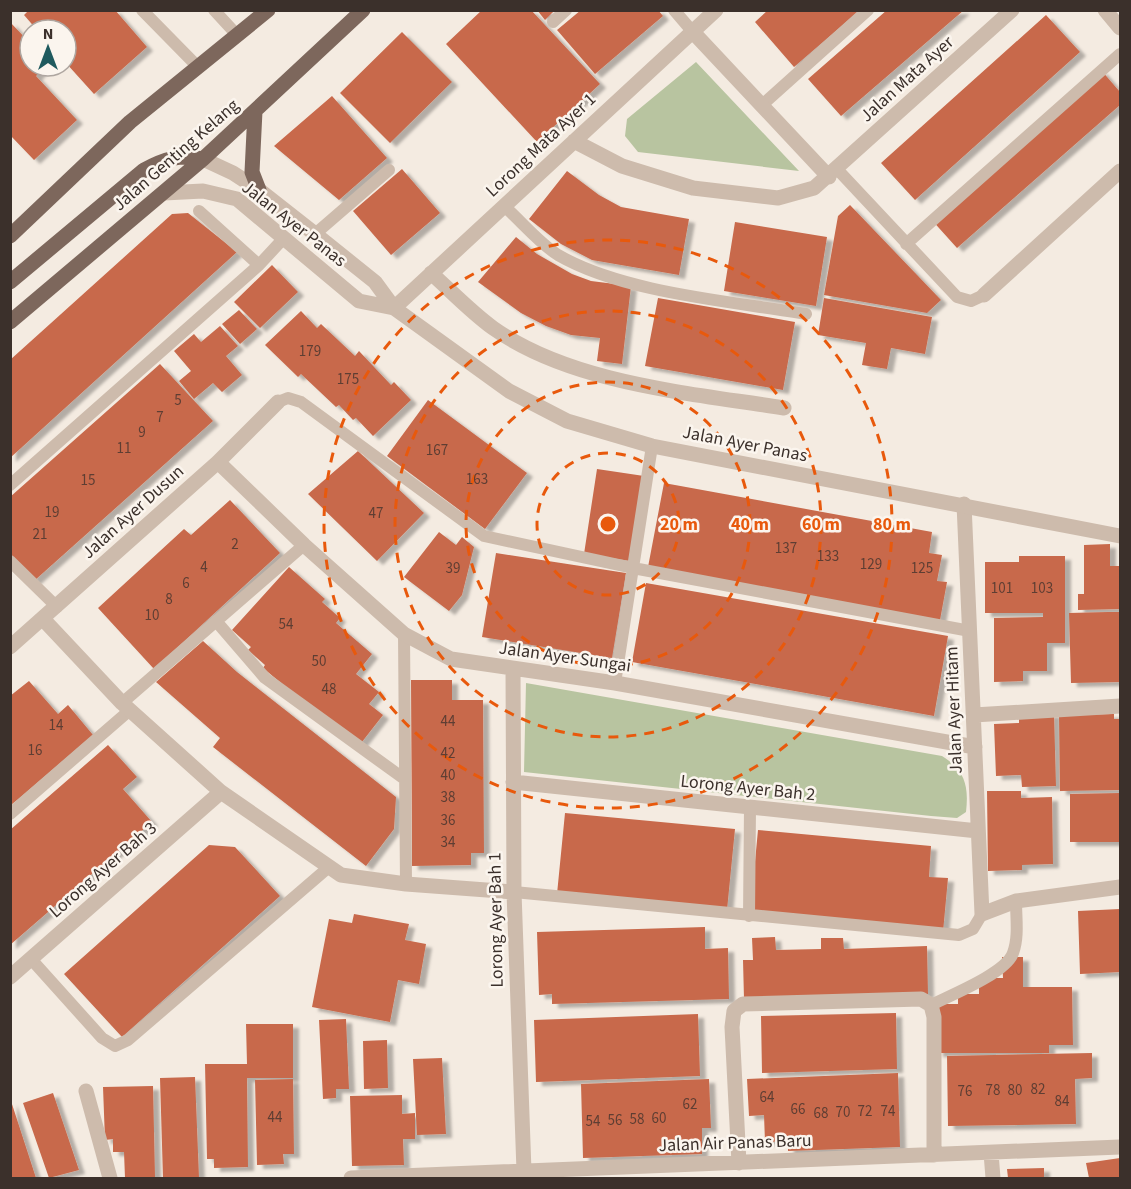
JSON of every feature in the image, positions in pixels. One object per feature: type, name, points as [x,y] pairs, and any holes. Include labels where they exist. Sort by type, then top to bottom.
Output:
[{"type":"main road","points":[[10,236],[130,122],[268,10]]},
{"type":"main road","name":"Jalan Genting Kelang","points":[[10,322],[203,159],[363,10]]},
{"type":"main road","points":[[255,111],[252,172],[259,190]]},
{"type":"main road","points":[[10,282],[144,170],[160,161],[180,156],[203,159]]},
{"type":"street","name":"Lorong Mata Ayer 1","points":[[394,308],[716,10]]},
{"type":"street","name":"Jalan Mata Ayer","points":[[574,141],[622,166],[693,188],[778,198],[814,188],[1012,10]]},
{"type":"street","points":[[1105,10],[1120,28]]},
{"type":"street","points":[[692,31],[762,105],[833,173]]},
{"type":"street","name":"Jalan Ayer Panas","points":[[203,159],[233,173],[259,190],[375,282],[394,308],[509,391],[567,421],[652,446],[964,504],[1120,536]]},
{"type":"street","points":[[984,296],[1120,171]]},
{"type":"street","name":"Jalan Ayer Panas","points":[[164,193],[203,191],[237,199],[359,301],[394,308]]},
{"type":"street","points":[[431,273],[494,328],[562,363],[673,390],[784,408]]},
{"type":"street","name":"Jalan Ayer Dusun","points":[[10,647],[218,462],[278,402]]},
{"type":"street","name":"Jalan Ayer Sungai","points":[[218,462],[304,545],[404,634],[451,659],[615,683],[975,747]]},
{"type":"street","name":"Jalan Ayer Hitam","points":[[964,504],[982,914]]},
{"type":"street","points":[[43,620],[126,707],[221,792],[341,875],[406,884],[514,892]]},
{"type":"street","name":"Lorong Ayer Bah 1","points":[[513,669],[514,892],[524,1171]]},
{"type":"street","points":[[974,715],[1120,706]]},
{"type":"street","name":"Lorong Ayer Bah 2","points":[[513,782],[978,831]]},
{"type":"street","name":"Lorong Ayer Bah 3","points":[[10,977],[221,792]]},
{"type":"street","points":[[982,914],[1016,901],[1120,887]]},
{"type":"street","points":[[739,1162],[732,1027],[734,1011],[743,1004],[921,999],[931,1005],[934,1017],[934,1155]]},
{"type":"street","points":[[86,1091],[110,1179]]},
{"type":"street","name":"Jalan Air Panas Baru","points":[[351,1179],[1120,1147]]},
{"type":"street","points":[[991,1153],[993,1179]]},
{"type":"lane","points":[[142,10],[198,67]]},
{"type":"lane","points":[[214,10],[237,35]]},
{"type":"lane","points":[[553,22],[566,10]]},
{"type":"lane","points":[[674,10],[692,31]]},
{"type":"lane","points":[[762,105],[868,10]]},
{"type":"lane","points":[[906,244],[1120,54]]},
{"type":"lane","points":[[315,234],[389,170]]},
{"type":"lane","points":[[833,173],[957,297],[971,301],[984,296]]},
{"type":"lane","points":[[504,206],[556,254],[595,273],[667,290],[806,314]]},
{"type":"lane","points":[[199,211],[259,265]]},
{"type":"lane","points":[[10,485],[259,265],[283,239]]},
{"type":"lane","points":[[278,402],[288,398],[301,402],[484,536],[633,568],[970,631]]},
{"type":"lane","points":[[615,683],[652,446]]},
{"type":"lane","points":[[10,814],[216,621],[304,545]]},
{"type":"lane","points":[[10,561],[57,607]]},
{"type":"lane","points":[[216,621],[265,678],[403,778]]},
{"type":"lane","points":[[404,634],[403,778],[406,884]]},
{"type":"lane","points":[[748,916],[750,808]]},
{"type":"lane","points":[[31,959],[102,1038],[115,1046],[128,1040],[329,867]]},
{"type":"lane","points":[[514,892],[958,935],[973,929],[982,914]]},
{"type":"lane","points":[[931,1005],[1002,968],[1013,955],[1017,937],[1016,901]]},
{"type":"green space","points":[[696,62],[799,171],[638,152],[625,136],[627,119]]},
{"type":"green space","points":[[526,683],[942,756],[956,767],[964,780],[967,794],[966,812],[957,818],[931,816],[524,772]]},
{"type":"building","points":[[29,10],[115,10],[147,47],[94,94],[78,76],[78,18],[27,18],[24,15]]},
{"type":"building","points":[[482,10],[531,10],[600,84],[537,142],[446,44]]},
{"type":"building","points":[[537,10],[555,10],[545,20]]},
{"type":"building","points":[[581,10],[658,10],[663,16],[595,74],[557,30]]},
{"type":"building","points":[[768,10],[860,10],[794,67],[755,22]]},
{"type":"building","points":[[887,10],[964,10],[841,116],[808,79]]},
{"type":"building","points":[[1046,15],[1080,52],[915,200],[881,163]]},
{"type":"building","points":[[10,22],[18,30],[18,78],[38,78],[77,120],[34,160],[10,135]]},
{"type":"building","points":[[402,32],[452,82],[390,143],[340,93]]},
{"type":"building","points":[[1101,70],[1120,92],[1120,105],[957,248],[930,218]]},
{"type":"building","points":[[332,96],[387,158],[339,200],[274,146]]},
{"type":"building","points":[[402,169],[440,213],[391,255],[353,211]]},
{"type":"building","points":[[567,171],[599,195],[621,207],[689,219],[679,275],[592,260],[561,244],[529,219]]},
{"type":"building","points":[[850,205],[941,300],[927,313],[824,295],[838,216]]},
{"type":"building","points":[[188,213],[237,252],[10,458],[10,360],[172,214]]},
{"type":"building","points":[[735,222],[827,237],[816,306],[724,291]]},
{"type":"building","points":[[516,237],[537,254],[572,274],[591,281],[631,286],[622,364],[597,361],[600,338],[571,335],[546,326],[521,313],[478,282]]},
{"type":"building","points":[[272,265],[298,292],[260,328],[234,302]]},
{"type":"building","points":[[658,298],[795,322],[783,390],[645,366]]},
{"type":"building","points":[[824,298],[932,317],[925,354],[891,348],[887,369],[862,365],[866,343],[818,335]]},
{"type":"building","points":[[239,310],[257,329],[240,344],[222,324]]},
{"type":"building","points":[[301,311],[317,328],[321,324],[355,356],[359,351],[391,385],[394,382],[411,400],[373,436],[356,418],[353,420],[339,405],[336,407],[301,374],[298,377],[265,345]]},
{"type":"building","points":[[220,326],[238,346],[226,356],[242,375],[222,392],[213,383],[194,399],[179,381],[191,371],[174,351],[194,334],[201,342]]},
{"type":"building","points":[[160,364],[213,421],[34,581],[10,554],[10,497]]},
{"type":"building","points":[[428,400],[527,473],[485,529],[387,456]]},
{"type":"building","points":[[358,451],[424,513],[377,561],[308,494]]},
{"type":"building","points":[[597,469],[644,476],[631,561],[584,554]]},
{"type":"building","points":[[664,483],[932,532],[929,553],[942,555],[937,581],[947,582],[940,620],[648,567]]},
{"type":"building","points":[[230,500],[280,553],[154,669],[98,608],[184,529],[191,535]]},
{"type":"building","points":[[439,532],[456,545],[462,537],[474,547],[462,595],[449,611],[404,577]]},
{"type":"building","points":[[1110,544],[1110,566],[1120,566],[1120,609],[1078,610],[1078,594],[1084,594],[1084,545]]},
{"type":"building","points":[[496,553],[626,573],[612,658],[482,637]]},
{"type":"building","points":[[1019,556],[1065,556],[1065,643],[1047,643],[1047,671],[1023,671],[1023,681],[994,682],[994,618],[1043,617],[1043,613],[985,613],[985,562],[1019,562]]},
{"type":"building","points":[[289,567],[325,599],[322,602],[340,618],[336,623],[372,654],[356,674],[379,692],[369,704],[383,715],[358,747],[263,668],[265,665],[248,650],[251,647],[232,630]]},
{"type":"building","points":[[646,583],[948,636],[934,716],[632,662]]},
{"type":"building","points":[[1120,612],[1120,682],[1071,683],[1069,613]]},
{"type":"building","points":[[203,641],[237,672],[396,797],[394,829],[366,866],[213,747],[220,738],[156,682]]},
{"type":"building","points":[[411,680],[452,680],[452,700],[483,700],[484,853],[471,853],[471,865],[412,866]]},
{"type":"building","points":[[29,681],[58,714],[68,705],[93,735],[10,806],[10,696]]},
{"type":"building","points":[[1054,713],[1056,786],[1022,787],[1021,775],[996,776],[994,724],[1019,723],[1019,714]]},
{"type":"building","points":[[1114,714],[1114,719],[1120,719],[1120,790],[1060,791],[1059,715]]},
{"type":"building","points":[[108,745],[137,777],[123,789],[152,822],[10,945],[10,830]]},
{"type":"building","points":[[987,791],[1021,791],[1021,798],[1052,797],[1053,864],[1022,865],[1022,870],[988,871]]},
{"type":"building","points":[[1120,793],[1120,842],[1070,842],[1070,794]]},
{"type":"building","points":[[565,813],[735,829],[727,910],[557,894]]},
{"type":"building","points":[[758,830],[931,846],[929,877],[948,878],[943,932],[750,914]]},
{"type":"building","points":[[209,845],[235,847],[280,896],[122,1037],[64,974]]},
{"type":"building","points":[[1120,909],[1120,972],[1080,974],[1078,911]]},
{"type":"building","points":[[354,914],[409,924],[405,940],[426,944],[419,984],[398,980],[390,1022],[312,1007],[329,919],[352,923]]},
{"type":"building","points":[[705,927],[705,949],[728,948],[729,999],[552,1004],[552,994],[539,995],[537,932]]},
{"type":"building","points":[[775,937],[776,950],[821,949],[821,938],[843,938],[844,949],[927,946],[928,994],[744,999],[743,960],[753,960],[752,938]]},
{"type":"building","points":[[1002,957],[1023,957],[1023,987],[1072,987],[1073,1045],[1049,1045],[1049,1053],[937,1053],[937,1004],[958,1004],[958,994],[979,994],[979,978],[1003,978]]},
{"type":"building","points":[[896,1013],[897,1069],[762,1073],[761,1016]]},
{"type":"building","points":[[698,1014],[700,1076],[536,1082],[534,1020]]},
{"type":"building","points":[[346,1019],[349,1089],[336,1089],[336,1098],[323,1099],[319,1020]]},
{"type":"building","points":[[246,1024],[293,1024],[293,1078],[247,1078],[248,1167],[214,1168],[214,1159],[207,1159],[205,1064],[247,1064]]},
{"type":"building","points":[[387,1040],[388,1088],[364,1089],[363,1041]]},
{"type":"building","points":[[1092,1053],[1092,1078],[1075,1079],[1076,1124],[948,1126],[947,1056]]},
{"type":"building","points":[[442,1058],[446,1134],[417,1135],[413,1059]]},
{"type":"building","points":[[898,1073],[900,1147],[788,1151],[788,1141],[765,1142],[764,1115],[749,1116],[747,1079]]},
{"type":"building","points":[[195,1077],[199,1178],[163,1178],[160,1078]]},
{"type":"building","points":[[293,1079],[294,1154],[283,1154],[284,1164],[257,1165],[255,1080]]},
{"type":"building","points":[[709,1079],[711,1128],[702,1128],[702,1154],[583,1158],[581,1084]]},
{"type":"building","points":[[153,1086],[155,1177],[125,1178],[124,1152],[113,1152],[113,1139],[105,1140],[103,1087]]},
{"type":"building","points":[[53,1093],[79,1170],[49,1178],[23,1103]]},
{"type":"building","points":[[402,1095],[402,1114],[415,1113],[415,1139],[403,1139],[404,1165],[352,1166],[350,1096]]},
{"type":"building","points":[[11,1101],[36,1178],[10,1178]]},
{"type":"building","points":[[1120,1158],[1120,1178],[1089,1178],[1086,1163]]},
{"type":"building","points":[[1044,1168],[1044,1178],[1008,1178],[1007,1169]]}]
